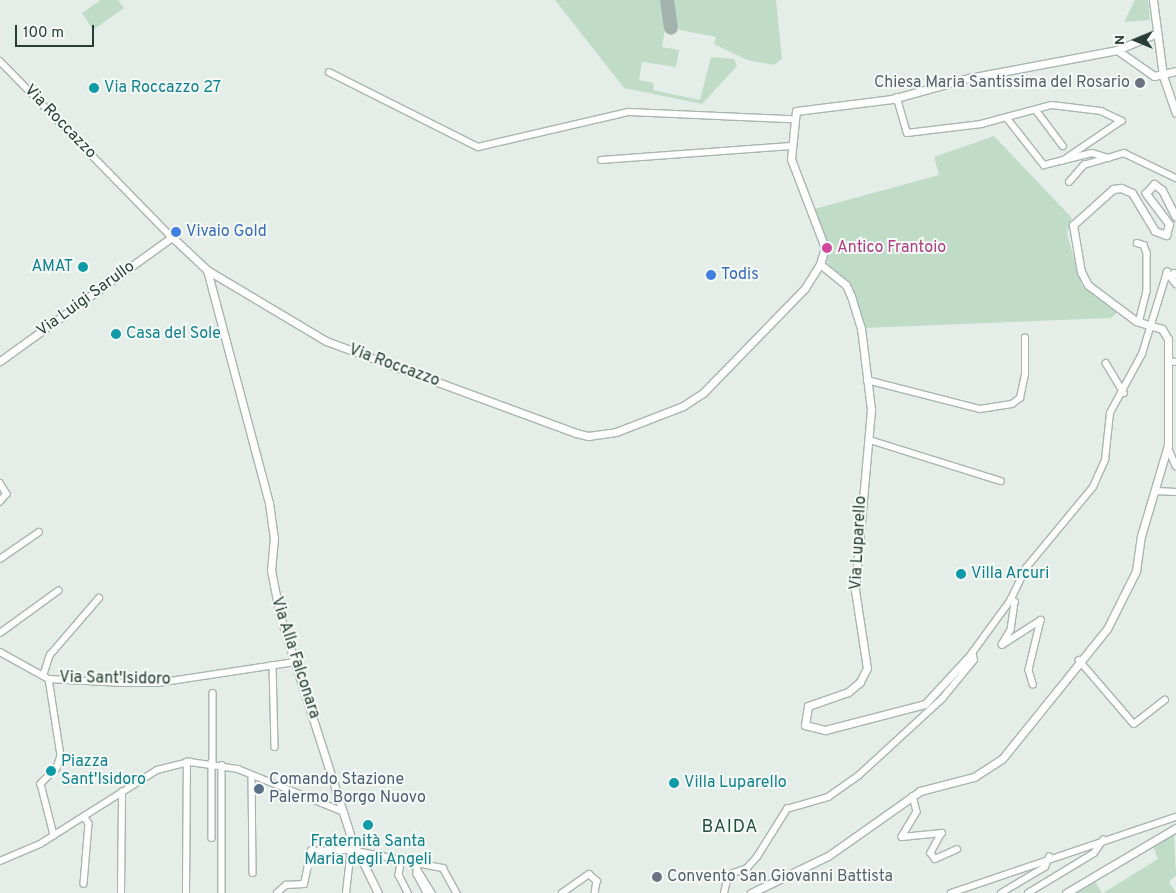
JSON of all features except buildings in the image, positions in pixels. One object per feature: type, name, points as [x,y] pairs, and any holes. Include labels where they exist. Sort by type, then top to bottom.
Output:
[{"type":"street","points":[[1153,0],[1163,76],[1176,113]]},
{"type":"street","points":[[820,264],[825,248],[790,146],[792,118],[799,109],[897,97],[969,78],[1117,50],[1157,33]]},
{"type":"street","points":[[1117,50],[1154,76],[1163,76],[1176,71]]},
{"type":"street","name":"Via Roccazzo","points":[[0,61],[172,237],[207,270],[326,342],[588,436],[616,432],[693,401],[805,288],[820,264]]},
{"type":"street","points":[[328,72],[478,147],[629,112],[792,118]]},
{"type":"street","points":[[897,97],[907,133],[1006,118],[1052,105],[1111,113],[1122,121],[1063,161]]},
{"type":"street","points":[[1036,110],[1063,146]]},
{"type":"street","points":[[1006,118],[1044,165],[1092,153],[1108,158]]},
{"type":"street","points":[[601,160],[790,146]]},
{"type":"street","points":[[1069,182],[1084,165],[1124,153],[1176,178]]},
{"type":"street","points":[[751,893],[828,856],[913,796],[974,777],[1002,759],[1106,629],[1136,571],[1141,536],[1156,491],[1168,445],[1172,361],[1168,339],[1162,329],[1139,322],[1088,285],[1079,264],[1074,225],[1113,190],[1121,188],[1132,194],[1155,231],[1166,235],[1169,224],[1146,193],[1154,184],[1162,190],[1176,217]]},
{"type":"street","name":"Via Luigi Sarullo","points":[[0,361],[172,237]]},
{"type":"street","points":[[1137,243],[1144,245],[1147,253],[1147,291],[1139,322]]},
{"type":"street","name":"Via Luparello","points":[[820,264],[846,285],[851,296],[867,380],[870,440],[855,590],[867,668],[860,682],[848,692],[808,706],[805,725],[825,730],[925,704],[972,653]]},
{"type":"street","name":"Via Alla Falconara","points":[[207,270],[269,503],[274,592],[344,812],[353,851],[378,893]]},
{"type":"street","points":[[1172,273],[1176,284]]},
{"type":"street","points":[[724,893],[728,875],[747,868],[757,857],[787,810],[828,797],[858,776],[942,699],[974,660],[972,653],[1011,599],[1026,568],[1093,488],[1105,460],[1110,413],[1124,393],[1142,354],[1150,325],[1172,273]]},
{"type":"street","points":[[867,380],[980,408],[1012,404],[1020,398],[1025,375],[1025,338]]},
{"type":"street","points":[[1106,363],[1124,393]]},
{"type":"street","points":[[870,440],[1001,481]]},
{"type":"street","points":[[1168,445],[1176,466]]},
{"type":"street","points":[[0,483],[7,494],[0,502]]},
{"type":"street","points":[[1156,491],[1176,492]]},
{"type":"street","points":[[0,559],[39,532]]},
{"type":"street","points":[[0,633],[58,591]]},
{"type":"street","points":[[43,676],[50,655],[99,598]]},
{"type":"street","points":[[1011,599],[1015,602],[1011,630],[1002,645],[1041,620],[1029,670],[1033,684]]},
{"type":"street","name":"Via Sant'Isidoro","points":[[0,652],[49,679],[157,683],[296,662]]},
{"type":"street","points":[[1080,660],[1134,724],[1165,700]]},
{"type":"street","points":[[273,665],[276,748]]},
{"type":"street","points":[[49,679],[61,756],[57,768],[41,784],[54,836]]},
{"type":"street","points":[[212,693],[212,838]]},
{"type":"street","points":[[0,860],[54,836],[157,770],[187,762],[222,765],[344,812]]},
{"type":"street","points":[[186,893],[187,762]]},
{"type":"street","points":[[222,765],[222,893]]},
{"type":"street","points":[[252,775],[253,873]]},
{"type":"street","points":[[121,893],[122,792]]},
{"type":"street","points":[[913,796],[917,812],[902,837],[942,834],[931,853],[935,859],[957,849]]},
{"type":"street","points":[[84,816],[89,824],[84,884]]},
{"type":"street","points":[[951,893],[1049,857],[1176,817]]},
{"type":"street","points":[[1066,893],[1176,828]]},
{"type":"street","points":[[1028,893],[1094,854],[1103,840]]},
{"type":"street","points":[[277,893],[286,885],[304,884],[312,851],[353,851],[402,858],[418,866],[443,868],[457,893]]},
{"type":"street","points":[[346,893],[353,851]]},
{"type":"street","points":[[1001,893],[1045,867],[1049,857]]},
{"type":"street","points":[[402,858],[398,875],[408,893]]},
{"type":"street","points":[[418,866],[427,893]]},
{"type":"street","points":[[418,866],[432,893]]},
{"type":"street","points":[[562,893],[589,874],[597,881],[594,893]]},
{"type":"green space","points":[[101,0],[118,0],[124,8],[93,30],[82,13]]},
{"type":"green space","points":[[555,0],[663,0],[666,22],[662,47],[679,50],[676,67],[642,62],[639,80],[654,83],[653,90],[700,100],[711,57],[734,59],[737,66],[702,104],[624,88]]},
{"type":"green space","points":[[671,0],[776,0],[782,59],[774,65],[747,60],[714,44],[716,37],[680,30],[675,25]]},
{"type":"green space","points":[[1135,0],[1148,0],[1150,20],[1124,22]]},
{"type":"green space","points":[[994,136],[1072,218],[1067,234],[1082,286],[1118,312],[1111,318],[863,328],[846,281],[827,267],[828,245],[814,209],[939,175],[934,157]]},
{"type":"green space","points":[[1174,834],[1176,875],[1169,882],[1176,893],[1103,893],[1158,859],[1153,846]]},
{"type":"green space","points":[[1095,881],[1102,893],[1075,893]]},
{"type":"taxiway","points":[[667,0],[671,28]]},
{"type":"place","name":"Chiesa Maria Santissima del Rosario","points":[[1140,83]]},
{"type":"place","name":"Via Roccazzo 27","points":[[94,88]]},
{"type":"place","name":"Vivaio Gold","points":[[176,232]]},
{"type":"place","name":"Antico Frantoio","points":[[827,248]]},
{"type":"place","name":"AMAT","points":[[83,267]]},
{"type":"place","name":"Todis","points":[[711,275]]},
{"type":"place","name":"Casa del Sole","points":[[116,334]]},
{"type":"place","name":"Villa Arcuri","points":[[961,574]]},
{"type":"place","name":"Piazza Sant'Isidoro","points":[[51,771]]},
{"type":"place","name":"Villa Luparello","points":[[674,783]]},
{"type":"place","name":"Comando Stazione Palermo Borgo Nuovo","points":[[259,789]]},
{"type":"place","name":"Fraternità Santa Maria degli Angeli","points":[[368,825]]},
{"type":"place","name":"Convento San Giovanni Battista","points":[[657,877]]},
{"type":"district","name":"BAIDA","points":[[730,828]]}]
